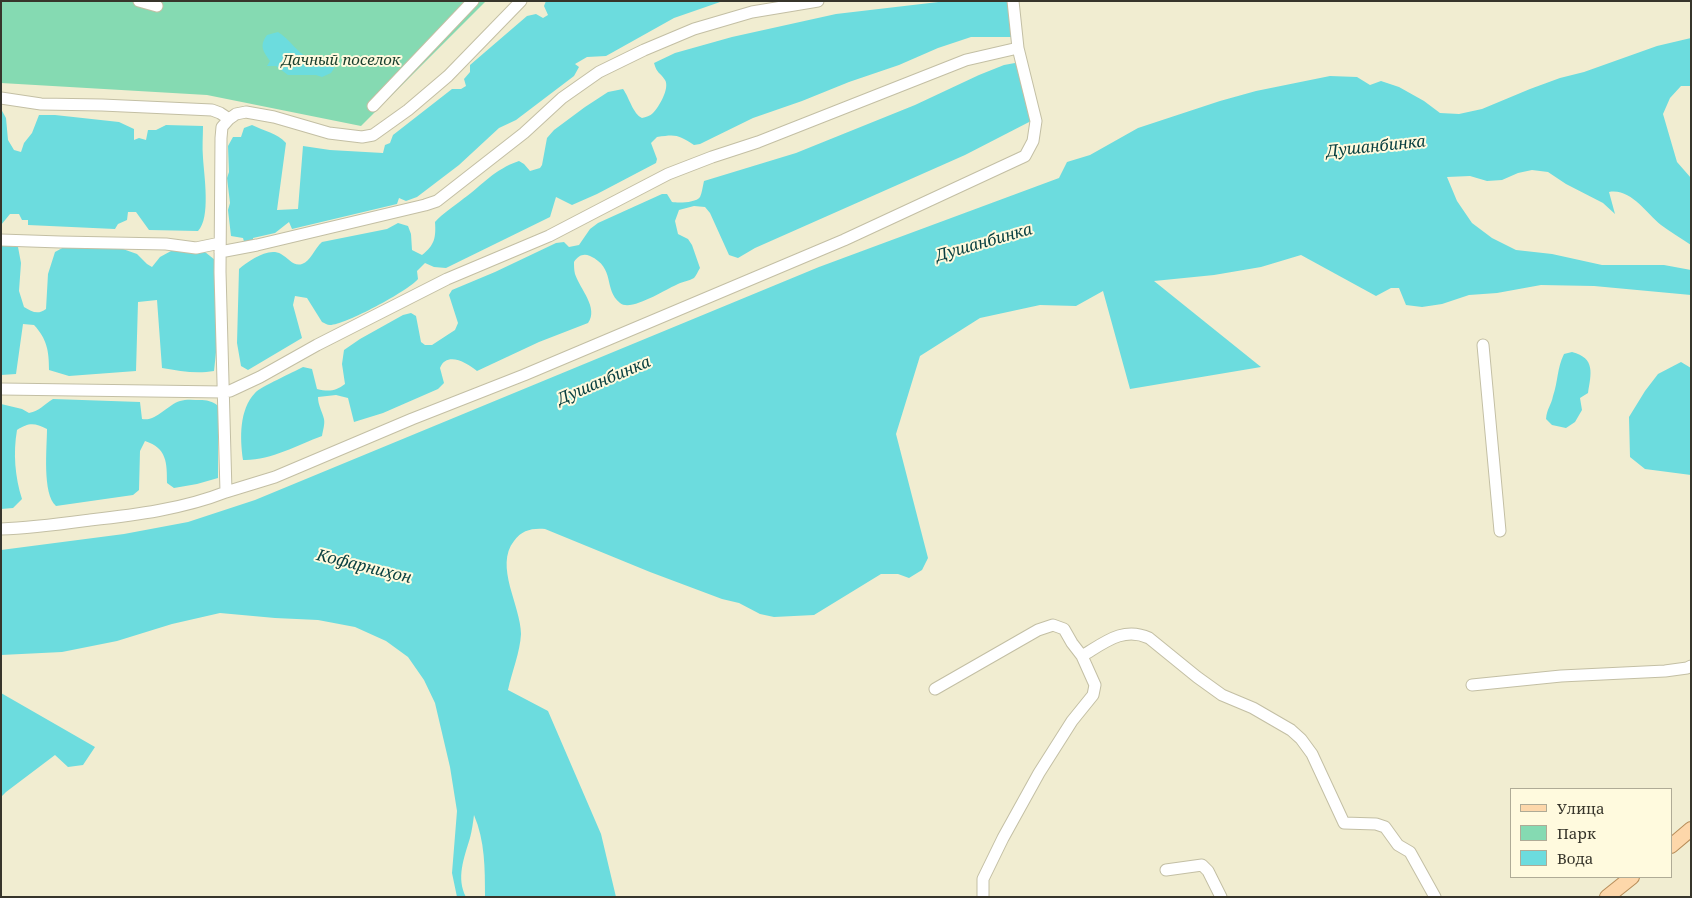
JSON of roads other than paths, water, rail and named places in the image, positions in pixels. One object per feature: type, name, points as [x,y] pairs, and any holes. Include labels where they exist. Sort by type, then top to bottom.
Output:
[{"type":"main road","points":[[1672,845],[1691,829]]},
{"type":"main road","points":[[1606,897],[1631,878]]},
{"type":"street","points":[[139,1],[157,6]]},
{"type":"street","points":[[373,106],[473,1]]},
{"type":"street","points":[[226,492],[220,247],[222,127],[236,114],[246,112],[274,117],[329,134],[362,138],[373,135],[408,110],[448,76],[521,1]]},
{"type":"street","points":[[1,240],[166,244],[196,248],[257,245],[426,205],[437,201],[524,133],[562,98],[599,72],[694,29],[752,12],[818,1]]},
{"type":"street","points":[[1,529],[25,528],[134,515],[208,499],[275,477],[524,375],[844,240],[1025,156],[1033,141],[1036,121],[1018,48],[1012,1]]},
{"type":"street","points":[[1,389],[230,391],[447,279],[549,236],[668,174],[758,142],[966,60],[1018,48]]},
{"type":"street","points":[[1,98],[41,104],[205,110],[220,113],[229,119]]},
{"type":"street","points":[[1483,345],[1500,531]]},
{"type":"street","points":[[935,689],[1038,630],[1053,625],[1064,629],[1082,656],[1094,685],[1093,695],[1072,721],[1039,773],[1007,830],[983,879],[983,897]]},
{"type":"street","points":[[1082,656],[1120,634],[1140,634],[1149,638],[1222,695],[1253,708],[1291,730],[1307,746],[1344,823],[1376,824],[1385,827],[1398,845],[1410,852],[1434,897]]},
{"type":"street","points":[[1472,685],[1561,676],[1665,671],[1691,666]]},
{"type":"street","points":[[1166,870],[1202,865],[1208,871],[1221,897]]},
{"type":"water","points":[[546,1],[723,1],[674,18],[606,56],[587,57],[575,64],[579,67],[574,76],[516,120],[499,128],[459,165],[417,197],[406,201],[399,198],[397,204],[292,229],[289,222],[275,233],[253,238],[253,245],[245,245],[243,238],[231,236],[228,210],[230,203],[227,178],[229,172],[228,146],[233,137],[241,137],[244,128],[252,125],[274,134],[286,143],[277,210],[298,209],[303,146],[330,150],[383,153],[385,145],[390,143],[393,135],[452,89],[461,89],[466,86],[464,79],[470,72],[470,65],[527,16],[536,14],[543,18],[548,15],[544,6]]},
{"type":"water","points":[[947,1],[1013,1],[1017,37],[971,37],[938,48],[899,65],[753,118],[700,144],[694,145],[677,136],[657,137],[651,143],[657,159],[656,163],[572,205],[556,197],[550,217],[446,268],[434,267],[425,263],[417,271],[418,279],[412,284],[349,320],[330,325],[322,322],[307,298],[295,296],[293,305],[302,338],[248,370],[241,366],[237,343],[239,269],[259,256],[276,252],[299,265],[308,260],[322,242],[387,229],[398,223],[408,226],[411,234],[412,250],[422,255],[432,244],[435,236],[435,222],[441,216],[495,173],[510,165],[519,161],[530,171],[540,168],[547,138],[554,130],[608,92],[623,89],[639,116],[642,118],[652,114],[661,102],[666,88],[665,80],[657,71],[654,63],[675,53],[732,37],[836,14]]},
{"type":"water","points":[[278,32],[304,55],[315,61],[335,67],[331,73],[322,77],[316,75],[288,75],[276,66],[267,66],[270,61],[264,51],[263,42],[267,35]]},
{"type":"water","points":[[1691,38],[1691,86],[1681,86],[1670,98],[1663,114],[1677,162],[1691,178],[1691,245],[1661,225],[1638,202],[1624,194],[1609,192],[1615,214],[1603,203],[1566,184],[1548,172],[1532,170],[1518,173],[1502,180],[1487,181],[1470,176],[1447,177],[1457,201],[1472,223],[1492,238],[1516,250],[1552,254],[1602,265],[1664,265],[1691,270],[1691,295],[1594,286],[1541,285],[1497,293],[1469,295],[1442,304],[1422,307],[1406,305],[1399,288],[1391,288],[1376,296],[1301,255],[1261,267],[1214,275],[1154,281],[1261,367],[1130,389],[1103,291],[1076,306],[1040,305],[980,318],[920,356],[896,434],[928,558],[922,570],[909,578],[898,574],[881,574],[814,615],[774,617],[760,614],[739,603],[722,599],[650,572],[545,529],[532,529],[520,534],[509,551],[507,562],[507,574],[520,623],[521,634],[518,655],[508,690],[548,711],[601,834],[616,897],[485,897],[482,845],[474,815],[461,875],[466,897],[457,897],[452,873],[457,811],[450,767],[435,703],[424,680],[408,657],[386,641],[355,627],[318,620],[220,613],[172,624],[117,641],[62,652],[1,655],[1,550],[124,534],[188,522],[255,500],[819,267],[1059,178],[1067,162],[1090,155],[1138,128],[1256,91],[1330,76],[1357,77],[1370,85],[1381,81],[1399,87],[1424,101],[1440,113],[1459,114],[1482,109],[1560,78],[1584,72],[1657,46]]},
{"type":"water","points":[[1022,64],[1022,90],[1033,120],[965,155],[755,248],[738,258],[729,255],[710,213],[705,207],[694,206],[679,210],[675,221],[678,234],[688,239],[692,245],[700,268],[694,278],[639,303],[625,305],[620,303],[615,297],[603,266],[590,256],[581,256],[574,262],[574,270],[590,305],[591,317],[588,323],[539,342],[477,371],[463,362],[452,359],[447,360],[440,368],[444,383],[438,389],[383,413],[354,422],[348,398],[336,395],[318,397],[324,421],[322,436],[283,452],[253,460],[243,460],[241,434],[243,416],[255,393],[270,383],[303,367],[312,369],[317,389],[329,391],[339,388],[345,384],[342,364],[344,350],[403,315],[411,313],[416,316],[421,342],[425,345],[432,345],[455,330],[458,323],[449,295],[452,290],[556,243],[564,242],[569,247],[579,245],[590,229],[598,223],[662,194],[667,194],[672,202],[698,199],[704,181],[796,153],[915,105],[979,75],[1004,65]]},
{"type":"water","points":[[1,109],[6,118],[8,140],[14,150],[21,152],[24,143],[32,133],[39,115],[119,122],[134,129],[134,140],[139,138],[146,140],[148,130],[156,130],[166,125],[203,126],[206,207],[202,225],[198,231],[149,230],[136,212],[128,212],[127,220],[118,224],[115,229],[28,225],[28,220],[22,220],[19,214],[10,214],[1,225]]},
{"type":"water","points":[[1,245],[18,247],[21,263],[19,291],[24,307],[38,312],[46,309],[48,274],[55,252],[66,246],[120,248],[137,254],[152,267],[160,257],[171,251],[191,248],[205,252],[215,260],[217,343],[214,371],[194,372],[162,368],[157,300],[138,302],[136,371],[69,376],[49,370],[48,351],[42,335],[34,325],[23,324],[16,374],[1,375]]},
{"type":"water","points":[[1572,352],[1585,358],[1591,373],[1588,393],[1580,398],[1582,410],[1575,422],[1566,428],[1552,425],[1546,419],[1562,359],[1564,354]]},
{"type":"water","points":[[1681,362],[1691,368],[1691,475],[1645,469],[1630,457],[1629,417],[1658,374]]},
{"type":"water","points":[[53,399],[140,402],[142,419],[157,416],[182,400],[205,400],[214,403],[218,406],[218,478],[174,488],[167,483],[167,469],[162,452],[145,441],[140,451],[139,490],[133,495],[56,506],[52,500],[47,481],[47,429],[29,425],[17,430],[15,447],[15,465],[22,499],[13,508],[1,509],[1,404],[22,409],[29,413],[39,409]]},
{"type":"water","points":[[1,693],[95,747],[83,765],[68,767],[55,755],[1,797]]},
{"type":"park label","name":"Дачный поселок","points":[[341,61]]},
{"type":"water label","name":"Душанбинка","points":[[1376,147]]},
{"type":"water label","name":"Душанбинка","points":[[984,243]]},
{"type":"water label","name":"Душанбинка","points":[[604,381]]},
{"type":"water label","name":"Кофарниҳон","points":[[364,567]]}]
